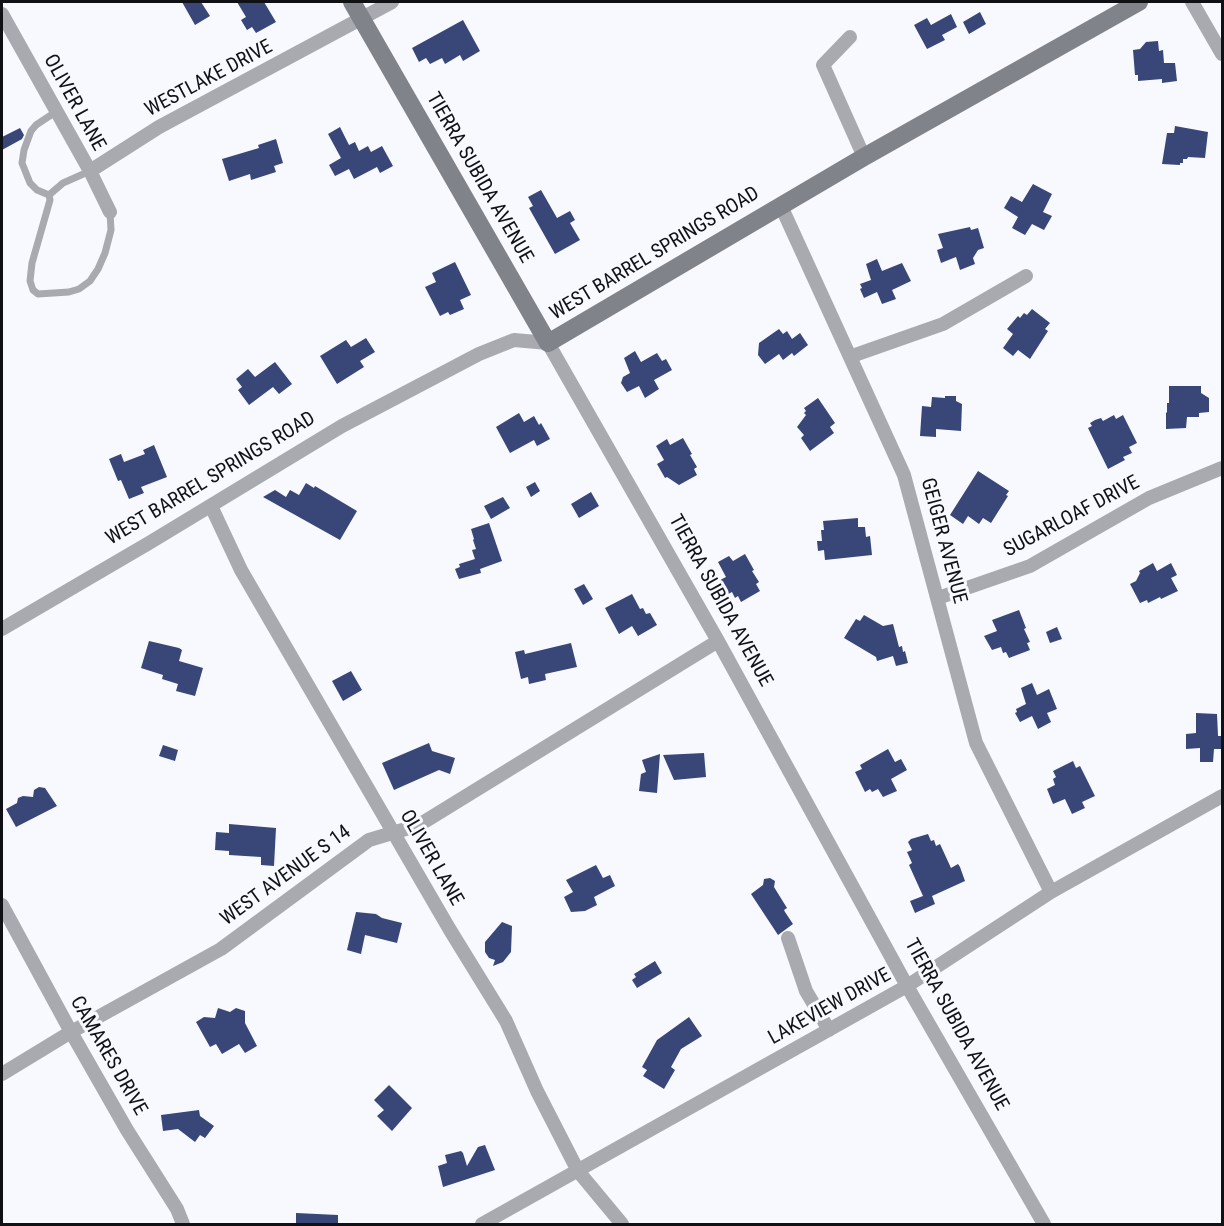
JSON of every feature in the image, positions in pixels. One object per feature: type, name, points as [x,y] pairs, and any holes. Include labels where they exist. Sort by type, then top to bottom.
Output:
[{"type":"street","name":"TIERRA SUBIDA AVENUE","points":[[352,2],[718,641],[908,986],[1044,1224]]},
{"type":"street","name":"WESTLAKE DRIVE","points":[[90,171],[159,127],[392,2]]},
{"type":"street","name":"WEST BARREL SPRINGS ROAD","points":[[2,629],[34,612],[342,426],[479,354],[514,340],[548,344],[864,157],[1139,2]]},
{"type":"street","points":[[1192,2],[1222,54]]},
{"type":"street","name":"OLIVER LANE","points":[[2,14],[90,171],[110,212]]},
{"type":"street","points":[[850,37],[824,64],[864,157]]},
{"type":"street","name":"GEIGER AVENUE","points":[[781,206],[852,356],[904,475],[976,743],[1051,892]]},
{"type":"street","points":[[852,356],[943,324],[1026,276]]},
{"type":"street","name":"SUGARLOAF DRIVE","points":[[938,598],[1030,566],[1149,498],[1222,468]]},
{"type":"street","name":"OLIVER LANE","points":[[211,506],[241,570],[450,930],[506,1021],[537,1091],[578,1171],[622,1224]]},
{"type":"street","name":"WEST AVENUE S 14","points":[[2,1074],[71,1032],[221,949],[369,840],[419,825],[718,641]]},
{"type":"street","name":"LAKEVIEW DRIVE","points":[[482,1224],[908,986],[1051,892],[1222,796]]},
{"type":"street","name":"CAMARES DRIVE","points":[[2,905],[71,1032],[127,1130],[177,1209],[183,1224]]},
{"type":"street","points":[[788,938],[806,991],[829,1030]]},
{"type":"lane","points":[[57,111],[31,131],[22,163],[30,183],[37,190],[49,195],[50,201],[32,263],[30,281],[33,290],[38,294],[69,292],[79,289],[90,280],[105,253],[111,230],[110,212]]},
{"type":"lane","name":"WESTLAKE DRIVE","points":[[49,195],[63,183],[90,171]]},
{"type":"building","points":[[182,2],[201,2],[210,16],[195,25]]},
{"type":"building","points":[[237,2],[264,2],[276,22],[256,33],[252,27],[247,30],[241,20],[246,17]]},
{"type":"building","points":[[980,12],[986,24],[969,34],[963,22]]},
{"type":"building","points":[[951,14],[957,27],[942,35],[945,40],[927,49],[914,25],[927,18],[931,25]]},
{"type":"building","points":[[463,20],[480,51],[463,61],[460,55],[445,64],[442,58],[430,64],[426,58],[419,62],[412,48]]},
{"type":"building","points":[[1158,41],[1159,51],[1163,50],[1164,63],[1175,63],[1177,81],[1162,83],[1162,79],[1138,81],[1138,75],[1135,75],[1133,50],[1140,49],[1146,42]]},
{"type":"building","points":[[1175,126],[1208,132],[1205,158],[1188,157],[1183,159],[1180,165],[1162,164],[1167,133],[1174,133]]},
{"type":"building","points":[[340,127],[349,145],[355,142],[359,151],[368,146],[371,152],[382,146],[393,166],[380,173],[377,167],[354,179],[349,169],[335,176],[329,165],[341,158],[328,134]]},
{"type":"building","points":[[20,128],[24,135],[22,139],[2,150],[2,137]]},
{"type":"building","points":[[276,139],[283,163],[274,166],[276,172],[251,180],[250,174],[229,181],[222,159],[259,148],[258,145]]},
{"type":"building","points":[[1033,184],[1052,194],[1043,212],[1052,216],[1044,230],[1032,224],[1025,235],[1012,228],[1018,217],[1004,208],[1011,196],[1022,202]]},
{"type":"building","points":[[541,190],[557,218],[570,211],[575,220],[570,223],[580,240],[555,254],[529,208],[533,206],[528,197]]},
{"type":"building","points":[[970,227],[971,230],[978,228],[984,248],[978,250],[973,258],[975,264],[960,270],[956,257],[941,263],[937,250],[943,248],[938,234]]},
{"type":"building","points":[[877,259],[882,271],[902,263],[911,281],[892,290],[896,299],[882,304],[877,292],[864,298],[860,289],[862,288],[860,284],[871,280],[866,264]]},
{"type":"building","points":[[455,262],[471,295],[460,300],[464,309],[450,315],[448,312],[440,316],[425,287],[436,282],[432,273]]},
{"type":"building","points":[[1032,309],[1050,323],[1045,329],[1048,331],[1030,359],[1018,350],[1013,356],[1003,348],[1013,334],[1007,329],[1018,316],[1020,318],[1024,313],[1027,315]]},
{"type":"building","points":[[779,329],[783,334],[787,331],[792,339],[800,333],[808,345],[794,356],[792,353],[783,360],[779,354],[765,364],[758,355],[759,343]]},
{"type":"building","points":[[366,338],[375,352],[360,361],[364,367],[337,384],[320,356],[346,340],[351,347]]},
{"type":"building","points":[[635,351],[641,362],[657,353],[662,361],[666,359],[672,370],[654,380],[659,389],[645,398],[639,386],[627,392],[621,383],[623,377],[630,373],[624,358]]},
{"type":"building","points":[[275,362],[292,384],[279,394],[273,387],[249,405],[238,390],[242,387],[236,379],[248,369],[255,377]]},
{"type":"building","points":[[1169,386],[1201,386],[1201,393],[1209,398],[1209,412],[1199,413],[1199,417],[1187,417],[1186,428],[1166,429]]},
{"type":"building","points":[[945,396],[956,396],[956,401],[962,404],[961,431],[936,429],[936,437],[920,436],[922,406],[931,407],[932,397],[945,398]]},
{"type":"building","points":[[818,398],[835,423],[830,427],[834,433],[810,451],[801,438],[804,435],[797,427],[806,415],[804,408]]},
{"type":"building","points":[[519,413],[524,422],[534,416],[550,439],[537,446],[534,440],[510,453],[496,427]]},
{"type":"building","points":[[1114,415],[1116,419],[1123,415],[1137,443],[1129,447],[1132,453],[1123,457],[1125,460],[1108,469],[1088,428],[1095,420],[1101,418],[1103,421]]},
{"type":"building","points":[[683,438],[697,467],[694,469],[697,475],[679,485],[665,478],[657,464],[664,460],[656,446],[667,439],[670,445]]},
{"type":"building","points":[[154,445],[167,477],[141,487],[144,493],[129,499],[109,459],[121,454],[124,462],[145,454],[143,450]]},
{"type":"building","points":[[978,471],[1009,491],[1006,495],[1008,496],[991,523],[983,518],[979,524],[968,516],[963,524],[950,515]]},
{"type":"building","points":[[535,482],[540,491],[531,497],[526,487]]},
{"type":"building","points":[[306,483],[357,511],[340,540],[263,497],[275,490],[286,497],[290,490],[299,495]]},
{"type":"building","points":[[591,492],[599,506],[579,518],[571,504]]},
{"type":"building","points":[[503,497],[510,508],[491,519],[484,506]]},
{"type":"building","points":[[858,518],[858,527],[865,527],[866,537],[870,536],[872,555],[825,560],[824,550],[818,551],[817,541],[822,541],[823,521]]},
{"type":"building","points":[[489,523],[502,561],[480,569],[481,573],[459,579],[455,569],[460,567],[459,564],[475,559],[472,550],[476,549],[471,529]]},
{"type":"building","points":[[745,554],[759,582],[756,584],[760,591],[741,602],[732,592],[728,594],[720,580],[726,577],[718,562],[729,556],[733,561]]},
{"type":"building","points":[[1153,563],[1157,571],[1171,563],[1177,575],[1171,578],[1178,591],[1161,599],[1160,597],[1148,603],[1147,600],[1140,603],[1130,584],[1136,581],[1139,571]]},
{"type":"building","points":[[584,584],[593,599],[583,605],[574,589]]},
{"type":"building","points":[[632,594],[640,609],[643,608],[646,614],[650,613],[657,625],[638,636],[632,626],[619,634],[605,608]]},
{"type":"building","points":[[1019,610],[1030,642],[1027,643],[1030,650],[1009,658],[1006,652],[1003,653],[1001,647],[992,650],[984,636],[997,631],[992,620]]},
{"type":"building","points":[[864,615],[883,626],[893,624],[899,647],[902,646],[903,652],[905,651],[908,663],[896,666],[893,656],[877,661],[876,657],[844,638],[856,619],[860,621]]},
{"type":"building","points":[[1057,627],[1062,639],[1050,643],[1046,632]]},
{"type":"building","points":[[149,641],[179,648],[182,650],[179,661],[203,668],[195,696],[176,691],[178,684],[162,679],[163,675],[141,668]]},
{"type":"building","points":[[571,643],[577,667],[545,674],[546,680],[529,684],[528,677],[521,679],[515,652],[524,650],[525,654]]},
{"type":"building","points":[[351,671],[362,690],[343,701],[332,681]]},
{"type":"building","points":[[1032,683],[1037,695],[1049,689],[1057,709],[1047,713],[1051,722],[1038,729],[1032,716],[1020,722],[1015,713],[1016,709],[1026,704],[1021,688]]},
{"type":"building","points":[[1196,713],[1217,714],[1218,736],[1222,736],[1222,749],[1214,749],[1213,762],[1200,762],[1200,748],[1186,749],[1186,734],[1196,733]]},
{"type":"building","points":[[429,743],[432,751],[455,758],[450,774],[439,770],[394,790],[382,763]]},
{"type":"building","points":[[163,745],[178,750],[175,761],[159,756]]},
{"type":"building","points":[[888,749],[895,762],[901,759],[907,770],[891,779],[897,791],[883,797],[878,789],[865,792],[855,772],[862,769],[860,765]]},
{"type":"building","points":[[704,753],[706,777],[674,780],[663,755]]},
{"type":"building","points":[[660,754],[657,793],[639,791],[641,774],[646,772],[642,760]]},
{"type":"building","points":[[1073,761],[1076,768],[1080,766],[1095,796],[1082,802],[1085,808],[1072,814],[1065,799],[1053,804],[1047,789],[1055,785],[1053,779],[1056,777],[1053,771]]},
{"type":"building","points":[[39,787],[45,788],[57,806],[16,827],[6,809],[17,803],[18,798],[33,797],[34,790]]},
{"type":"building","points":[[229,824],[276,828],[274,866],[261,865],[261,857],[229,855],[229,851],[215,850],[216,832],[229,833]]},
{"type":"building","points":[[928,834],[936,846],[940,844],[951,868],[958,864],[965,881],[932,896],[935,904],[915,913],[910,901],[923,896],[909,865],[912,863],[907,852],[912,850],[908,842]]},
{"type":"building","points":[[596,865],[603,878],[610,875],[615,886],[594,897],[597,905],[585,911],[571,912],[564,897],[573,892],[566,880]]},
{"type":"building","points":[[770,878],[775,881],[774,887],[787,908],[784,910],[793,924],[778,935],[751,894],[763,885],[764,879]]},
{"type":"building","points":[[356,912],[376,914],[382,918],[402,923],[397,943],[365,935],[361,954],[347,950]]},
{"type":"building","points":[[502,922],[512,926],[511,952],[503,962],[493,966],[495,960],[489,958],[485,952],[485,942]]},
{"type":"building","points":[[655,961],[662,973],[637,988],[632,980],[636,977],[634,974]]},
{"type":"building","points":[[218,1008],[230,1012],[236,1008],[245,1011],[245,1023],[257,1046],[245,1053],[239,1044],[222,1054],[216,1044],[210,1047],[196,1022],[204,1017],[215,1018]]},
{"type":"building","points":[[689,1017],[702,1036],[681,1049],[671,1067],[675,1070],[664,1089],[643,1076],[647,1070],[642,1067],[657,1040]]},
{"type":"building","points":[[389,1085],[412,1108],[392,1131],[377,1116],[384,1110],[374,1100]]},
{"type":"building","points":[[199,1110],[200,1116],[214,1126],[205,1138],[200,1135],[195,1142],[178,1129],[163,1131],[161,1115]]},
{"type":"building","points":[[485,1145],[495,1170],[443,1187],[438,1166],[447,1163],[445,1155],[461,1151],[467,1166],[478,1147]]},
{"type":"building","points":[[296,1213],[338,1215],[338,1224],[296,1224]]}]
